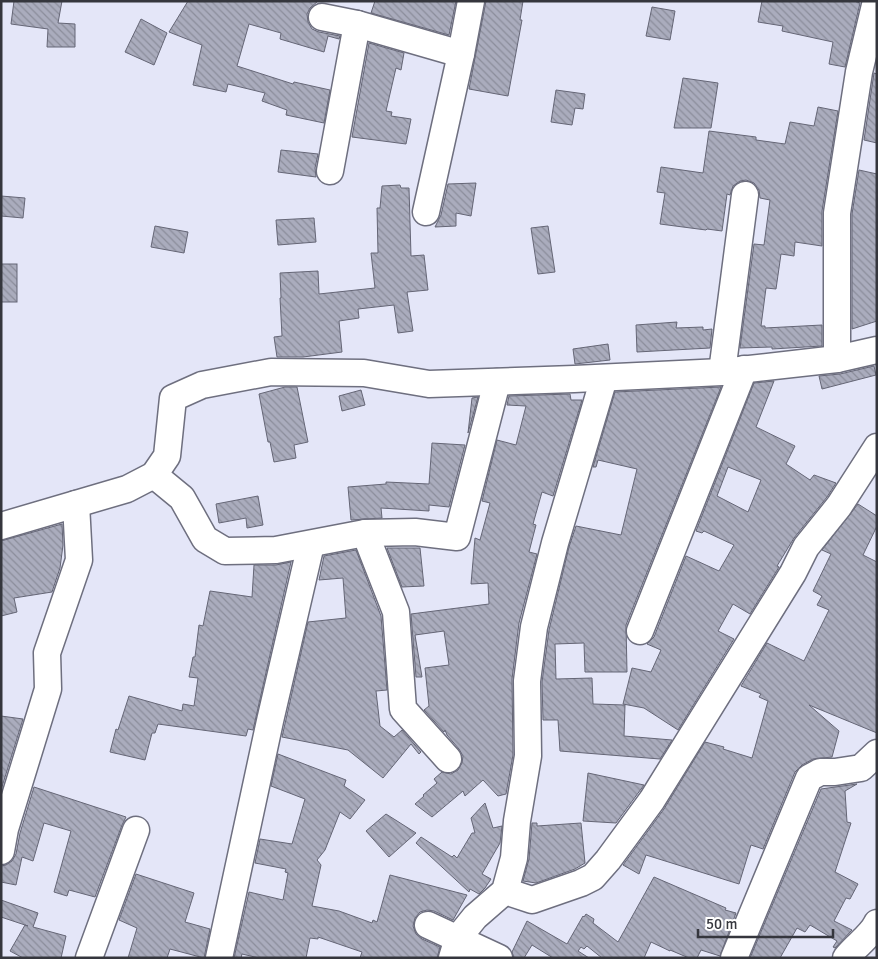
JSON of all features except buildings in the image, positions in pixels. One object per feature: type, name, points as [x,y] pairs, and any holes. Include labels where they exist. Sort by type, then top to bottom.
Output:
[{"type":"street","points":[[426,212],[471,1]]},
{"type":"street","points":[[837,359],[837,213],[859,72],[876,1]]},
{"type":"street","points":[[322,17],[357,24],[461,54]]},
{"type":"street","points":[[330,171],[357,24]]},
{"type":"street","points":[[640,631],[733,371],[745,195]]},
{"type":"street","points":[[1,526],[127,489],[154,475],[167,456],[173,398],[202,385],[271,372],[364,373],[429,384],[604,378],[733,371],[837,359],[877,350]]},
{"type":"street","points":[[455,948],[474,917],[505,891],[514,858],[517,821],[528,756],[527,680],[534,627],[555,543],[604,378]]},
{"type":"street","points":[[154,475],[182,498],[205,539],[225,551],[276,550],[365,534],[416,532],[457,537],[497,382]]},
{"type":"street","points":[[505,891],[532,900],[593,877],[608,860],[652,800],[793,573],[806,547],[838,506],[877,447]]},
{"type":"street","points":[[1,851],[5,829],[48,688],[47,653],[79,560],[76,504]]},
{"type":"street","points":[[365,534],[396,612],[403,709],[448,759]]},
{"type":"street","points":[[219,958],[265,752],[270,721],[311,544]]},
{"type":"street","points":[[734,958],[809,778],[820,772],[861,768],[877,753]]},
{"type":"street","points":[[89,958],[136,830]]},
{"type":"street","points":[[846,958],[856,945],[873,931],[877,923]]},
{"type":"street","points":[[428,925],[455,948],[499,958]]}]
